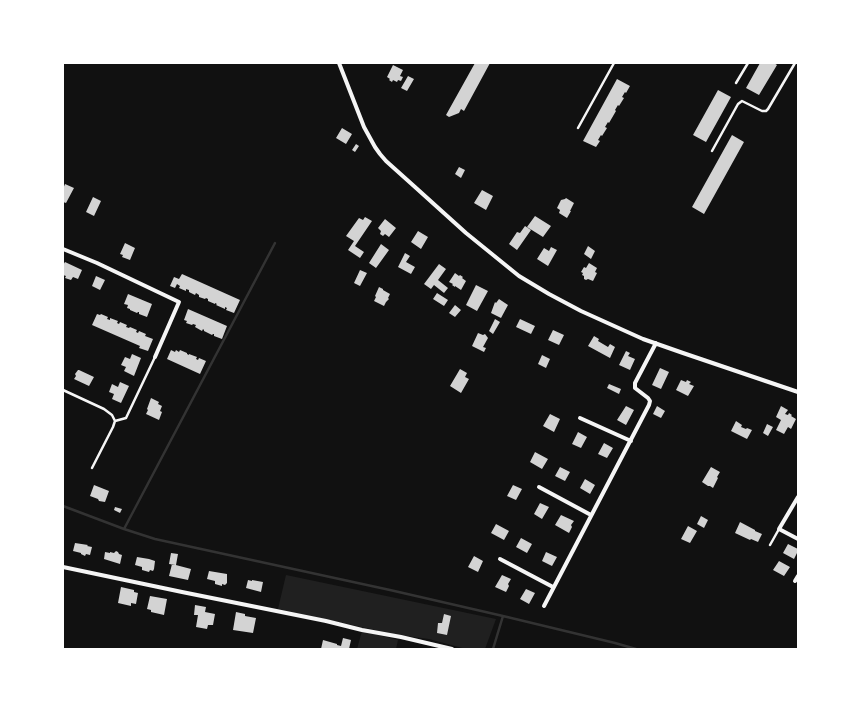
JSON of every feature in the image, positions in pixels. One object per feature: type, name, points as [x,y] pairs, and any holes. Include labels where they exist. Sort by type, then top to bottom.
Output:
[{"type":"street","points":[[339,63],[364,127],[375,147],[386,161],[503,264],[531,284],[581,311],[643,339],[798,392]]},
{"type":"street","points":[[63,249],[179,302],[155,358]]},
{"type":"street","points":[[544,606],[649,406],[650,401],[635,388],[635,384],[656,343]]},
{"type":"street","points":[[580,418],[631,441]]},
{"type":"street","points":[[539,488],[591,515]]},
{"type":"street","points":[[798,497],[779,529],[798,538]]},
{"type":"street","points":[[500,559],[553,587]]},
{"type":"street","points":[[63,567],[274,610],[452,649]]},
{"type":"street","points":[[795,581],[798,576]]},
{"type":"lane","points":[[578,128],[614,63]]},
{"type":"lane","points":[[736,83],[748,63]]},
{"type":"lane","points":[[712,151],[738,104],[745,101],[762,111],[766,111],[795,63]]},
{"type":"lane","points":[[115,421],[126,418],[155,358]]},
{"type":"lane","points":[[63,390],[104,409],[112,415],[115,421],[92,468]]},
{"type":"lane","points":[[770,545],[779,529]]},
{"type":"shaded area","points":[[286,575],[496,619],[485,649],[466,649],[429,639],[398,635],[278,609]]},
{"type":"shaded area","points":[[362,631],[398,640],[396,649],[357,649]]},
{"type":"building","points":[[475,63],[490,63],[464,111],[461,109],[459,113],[449,117],[446,115]]},
{"type":"building","points":[[760,63],[774,63],[777,65],[759,95],[746,88]]},
{"type":"building","points":[[393,65],[403,70],[400,76],[403,77],[401,81],[398,80],[397,82],[393,80],[392,82],[387,77]]},
{"type":"building","points":[[408,76],[414,79],[407,91],[401,88]]},
{"type":"building","points":[[617,79],[630,86],[622,97],[624,98],[615,110],[616,111],[609,123],[608,122],[605,127],[607,128],[598,140],[600,141],[596,147],[583,141]]},
{"type":"building","points":[[718,90],[731,97],[706,142],[693,135]]},
{"type":"building","points":[[342,128],[352,134],[346,144],[336,138]]},
{"type":"building","points":[[732,135],[744,142],[704,214],[692,207]]},
{"type":"building","points":[[356,144],[359,146],[355,152],[352,150]]},
{"type":"building","points":[[459,167],[465,170],[461,178],[455,174]]},
{"type":"building","points":[[65,184],[74,188],[66,203],[63,202],[63,189]]},
{"type":"building","points":[[482,190],[493,196],[486,210],[474,203]]},
{"type":"building","points":[[93,197],[101,201],[94,216],[86,212]]},
{"type":"building","points":[[566,198],[574,203],[567,218],[559,213],[560,210],[557,208],[561,200]]},
{"type":"building","points":[[535,216],[551,226],[543,237],[527,227]]},
{"type":"building","points":[[365,217],[372,221],[355,246],[364,252],[360,258],[348,250],[354,241],[346,236],[359,218],[363,220]]},
{"type":"building","points":[[385,219],[396,228],[389,237],[385,234],[383,236],[380,234],[381,231],[378,228]]},
{"type":"building","points":[[525,226],[531,230],[517,250],[509,244],[517,232],[520,233]]},
{"type":"building","points":[[418,231],[428,237],[421,249],[411,242]]},
{"type":"building","points":[[125,243],[135,248],[130,260],[122,257],[123,255],[120,254]]},
{"type":"building","points":[[381,244],[389,250],[376,268],[369,263]]},
{"type":"building","points":[[588,246],[595,251],[591,259],[584,254]]},
{"type":"building","points":[[551,247],[557,250],[548,266],[537,259],[544,248],[549,251]]},
{"type":"building","points":[[405,253],[410,256],[406,262],[415,267],[411,274],[398,267]]},
{"type":"building","points":[[65,262],[82,270],[78,279],[73,277],[71,280],[65,278],[66,276],[63,275],[63,265]]},
{"type":"building","points":[[589,263],[597,268],[595,272],[597,273],[593,281],[584,279],[584,276],[582,275],[583,273],[581,272]]},
{"type":"building","points":[[439,264],[446,269],[438,280],[448,288],[444,293],[434,285],[431,289],[424,284]]},
{"type":"building","points":[[360,270],[367,273],[360,286],[354,283]]},
{"type":"building","points":[[455,273],[463,277],[462,278],[466,281],[461,290],[449,282]]},
{"type":"building","points":[[182,274],[240,300],[234,313],[226,310],[227,308],[225,307],[225,309],[208,301],[206,298],[199,297],[196,293],[195,295],[189,292],[189,290],[186,289],[186,291],[179,288],[180,286],[177,284],[175,288],[170,286],[174,277],[179,279]]},
{"type":"building","points":[[96,276],[105,280],[100,290],[92,286]]},
{"type":"building","points":[[476,285],[488,291],[477,311],[466,305]]},
{"type":"building","points":[[379,287],[390,294],[389,299],[384,306],[374,301]]},
{"type":"building","points":[[437,293],[448,300],[444,306],[433,299]]},
{"type":"building","points":[[128,294],[152,304],[147,317],[139,314],[139,312],[137,313],[127,308],[128,305],[124,304]]},
{"type":"building","points":[[499,299],[508,305],[501,318],[491,313],[495,302],[496,303]]},
{"type":"building","points":[[455,305],[461,310],[455,317],[449,313]]},
{"type":"building","points":[[188,309],[227,326],[222,339],[214,336],[214,334],[212,335],[204,331],[203,329],[202,331],[195,327],[196,325],[186,323],[187,321],[184,320]]},
{"type":"building","points":[[97,314],[108,317],[107,319],[110,320],[110,318],[118,321],[117,323],[119,324],[120,322],[127,325],[126,327],[137,330],[136,332],[138,333],[139,331],[146,334],[145,336],[153,339],[148,351],[92,325]]},
{"type":"building","points":[[495,319],[500,322],[493,334],[489,331]]},
{"type":"building","points":[[520,319],[535,326],[531,334],[516,327]]},
{"type":"building","points":[[553,330],[564,335],[559,345],[548,340]]},
{"type":"building","points":[[478,333],[483,335],[485,334],[488,338],[483,347],[486,348],[484,352],[472,346]]},
{"type":"building","points":[[594,336],[599,339],[598,341],[608,347],[610,344],[615,347],[610,358],[588,346]]},
{"type":"building","points":[[171,350],[175,352],[176,350],[179,352],[180,350],[197,357],[196,359],[198,360],[199,358],[206,361],[200,374],[167,359]]},
{"type":"building","points":[[626,351],[630,353],[628,356],[635,359],[630,370],[619,365]]},
{"type":"building","points":[[132,354],[141,358],[134,376],[124,371],[126,367],[121,365],[125,357],[130,359]]},
{"type":"building","points":[[542,355],[550,359],[546,368],[538,364]]},
{"type":"building","points":[[660,368],[669,372],[661,389],[652,385]]},
{"type":"building","points":[[460,369],[467,373],[465,377],[469,379],[461,393],[450,386]]},
{"type":"building","points":[[78,370],[94,377],[89,386],[74,379]]},
{"type":"building","points":[[681,380],[686,382],[687,380],[691,382],[689,384],[694,386],[688,396],[676,390]]},
{"type":"building","points":[[120,382],[129,386],[121,403],[112,399],[114,394],[109,392],[112,384],[118,387]]},
{"type":"building","points":[[609,384],[621,389],[619,394],[607,388]]},
{"type":"building","points":[[151,398],[159,402],[158,404],[162,406],[160,411],[162,412],[159,420],[146,414]]},
{"type":"building","points":[[626,406],[634,410],[626,425],[617,420]]},
{"type":"building","points":[[657,406],[665,411],[661,418],[653,414]]},
{"type":"building","points":[[781,406],[788,410],[785,414],[788,415],[789,413],[796,419],[791,429],[788,427],[784,434],[776,430],[781,420],[776,417]]},
{"type":"building","points":[[550,414],[560,419],[554,432],[543,426]]},
{"type":"building","points":[[736,421],[742,425],[741,427],[752,430],[747,439],[731,431]]},
{"type":"building","points":[[767,424],[773,427],[768,436],[763,433]]},
{"type":"building","points":[[578,432],[587,437],[581,448],[572,444]]},
{"type":"building","points":[[604,443],[613,448],[607,458],[598,454]]},
{"type":"building","points":[[535,452],[548,459],[542,469],[530,462]]},
{"type":"building","points":[[560,467],[570,472],[565,481],[555,476]]},
{"type":"building","points":[[711,467],[720,472],[713,488],[702,482]]},
{"type":"building","points":[[585,479],[595,485],[590,494],[580,488]]},
{"type":"building","points":[[94,485],[109,491],[105,502],[99,501],[98,499],[90,496]]},
{"type":"building","points":[[513,485],[522,489],[516,500],[507,496]]},
{"type":"building","points":[[540,503],[549,507],[542,519],[534,514]]},
{"type":"building","points":[[115,507],[122,509],[120,513],[114,510]]},
{"type":"building","points":[[561,515],[574,521],[571,525],[572,527],[569,533],[555,525]]},
{"type":"building","points":[[701,516],[708,520],[704,528],[697,524]]},
{"type":"building","points":[[740,522],[762,534],[758,542],[735,533]]},
{"type":"building","points":[[496,524],[509,531],[504,540],[491,533]]},
{"type":"building","points":[[688,526],[697,531],[690,543],[681,539]]},
{"type":"building","points":[[521,538],[532,544],[527,553],[516,547]]},
{"type":"building","points":[[75,543],[92,547],[90,555],[86,554],[85,556],[81,553],[73,551]]},
{"type":"building","points":[[788,544],[798,549],[794,559],[783,553]]},
{"type":"building","points":[[116,551],[122,555],[120,564],[104,559],[105,552],[114,553]]},
{"type":"building","points":[[546,552],[557,557],[552,566],[542,561]]},
{"type":"building","points":[[171,553],[178,554],[176,565],[169,564]]},
{"type":"building","points":[[474,556],[483,561],[478,572],[468,567]]},
{"type":"building","points":[[137,557],[155,561],[153,571],[150,570],[149,572],[142,570],[142,567],[135,565]]},
{"type":"building","points":[[779,561],[790,567],[784,576],[773,570]]},
{"type":"building","points":[[172,564],[191,569],[188,580],[169,576]]},
{"type":"building","points":[[209,571],[227,574],[227,583],[225,585],[222,584],[222,586],[215,584],[215,581],[207,579]]},
{"type":"building","points":[[502,575],[511,579],[506,592],[495,587]]},
{"type":"building","points":[[248,580],[263,582],[261,592],[246,588]]},
{"type":"building","points":[[121,587],[134,590],[134,592],[138,593],[136,604],[131,603],[131,606],[118,603]]},
{"type":"building","points":[[526,589],[535,593],[529,604],[520,599]]},
{"type":"building","points":[[150,596],[167,599],[164,615],[151,612],[151,610],[147,609]]},
{"type":"building","points":[[195,605],[206,607],[205,612],[215,614],[213,625],[208,625],[207,629],[196,627],[198,615],[194,615]]},
{"type":"building","points":[[236,612],[245,614],[245,616],[256,618],[253,633],[233,630]]},
{"type":"building","points":[[444,614],[451,616],[447,635],[437,633],[438,623],[442,623]]},
{"type":"building","points":[[343,638],[351,640],[349,649],[321,649],[323,640],[341,646]]},
{"type":"waterway","points":[[124,529],[275,243]]},
{"type":"waterway","points":[[63,506],[155,539],[390,590],[636,649]]},
{"type":"waterway","points":[[493,649],[503,616]]}]
